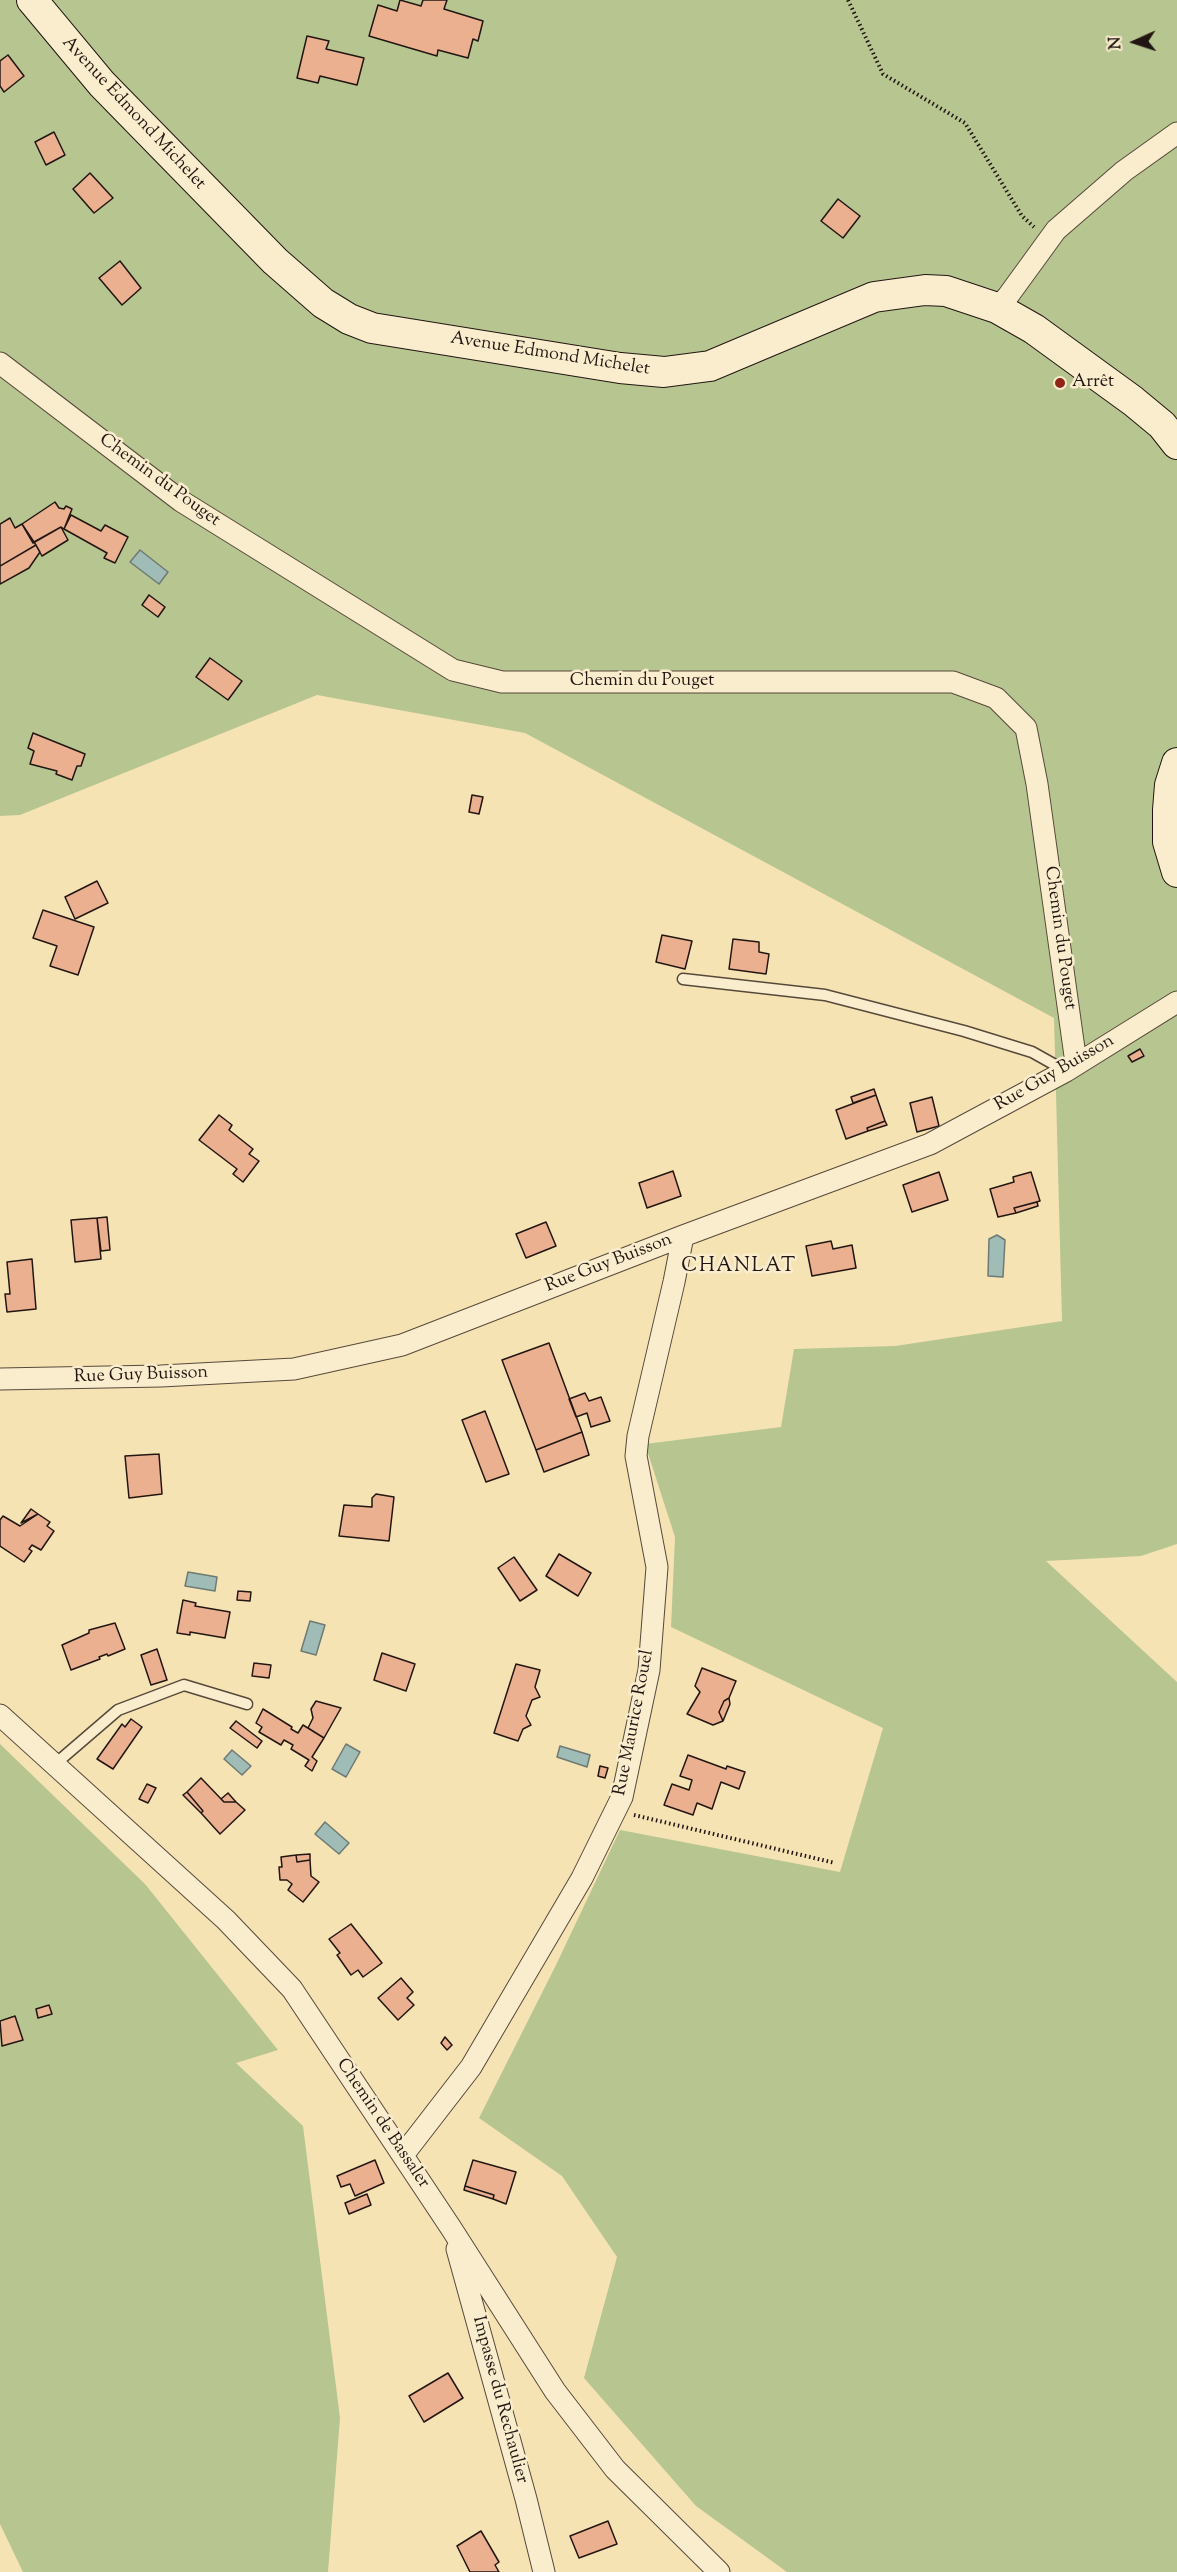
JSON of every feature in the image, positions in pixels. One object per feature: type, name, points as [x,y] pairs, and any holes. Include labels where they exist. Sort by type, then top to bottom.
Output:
[{"type":"main road","name":"Avenue Edmond Michelet","points":[[32,0],[102,84],[275,261],[323,303],[349,320],[372,328],[620,368],[664,372],[710,366],[874,297],[925,290],[946,291],[997,308],[1034,329],[1133,401],[1162,425],[1177,444]]},
{"type":"main road","points":[[1177,763],[1177,769],[1170,785],[1168,810],[1168,842],[1177,872]]},
{"type":"street","points":[[997,308],[1056,230],[1124,171],[1177,133]]},
{"type":"street","name":"Chemin du Pouget","points":[[0,363],[181,501],[453,670],[502,681],[952,682],[996,698],[1026,728],[1037,784],[1071,1067]]},
{"type":"street","name":"Rue Guy Buisson","points":[[0,1379],[161,1376],[294,1369],[402,1345],[682,1236],[930,1144],[1071,1067],[1177,1002]]},
{"type":"street","name":"Rue Maurice Rouel","points":[[403,2156],[471,2067],[582,1878],[622,1797],[649,1670],[657,1567],[636,1456],[638,1436],[674,1282],[682,1236]]},
{"type":"street","name":"Chemin de Bassaler","points":[[0,1715],[226,1920],[292,1989],[451,2228],[555,2391],[615,2469],[719,2572]]},
{"type":"street","name":"Impasse du Rechaulier","points":[[451,2228],[544,2572]]},
{"type":"lane","points":[[683,979],[825,995],[975,1034],[1071,1067]]},
{"type":"lane","points":[[54,1765],[118,1710],[184,1685],[247,1704]]},
{"type":"path","points":[[848,0],[883,74],[964,123],[1022,216],[1048,240]]},
{"type":"path","points":[[616,1811],[835,1863]]},
{"type":"green space","points":[[0,0],[1177,0],[1177,1544],[1141,1556],[1046,1561],[1177,1682],[1177,2572],[787,2572],[696,2506],[584,2378],[617,2257],[562,2176],[479,2118],[556,1965],[620,1830],[840,1872],[883,1728],[671,1627],[675,1537],[645,1444],[781,1427],[794,1349],[895,1346],[1062,1321],[1054,1018],[525,733],[317,695],[20,815],[0,816]]},
{"type":"green space","points":[[0,1744],[145,1884],[278,2050],[236,2063],[303,2126],[340,2418],[328,2572],[23,2572],[0,2524]]},
{"type":"water","points":[[140,550],[168,572],[159,584],[130,562]]},
{"type":"water","points":[[997,1235],[1005,1240],[1003,1277],[988,1276],[989,1239]]},
{"type":"water","points":[[188,1572],[217,1577],[215,1591],[185,1586]]},
{"type":"water","points":[[310,1621],[325,1625],[316,1655],[301,1651]]},
{"type":"water","points":[[346,1744],[360,1752],[346,1777],[332,1769]]},
{"type":"water","points":[[560,1746],[590,1755],[587,1767],[557,1757]]},
{"type":"water","points":[[232,1750],[251,1766],[242,1775],[224,1759]]},
{"type":"water","points":[[325,1822],[349,1843],[339,1854],[315,1834]]},
{"type":"building","points":[[400,0],[421,6],[423,0],[447,0],[444,9],[483,21],[478,41],[473,39],[468,58],[438,50],[437,56],[369,36],[378,5],[397,11]]},
{"type":"building","points":[[307,36],[329,41],[326,49],[364,58],[357,85],[320,76],[318,83],[297,78]]},
{"type":"building","points":[[8,55],[24,76],[4,92],[0,86],[0,61]]},
{"type":"building","points":[[54,132],[65,155],[46,165],[35,142]]},
{"type":"building","points":[[90,173],[113,198],[94,213],[73,189]]},
{"type":"building","points":[[838,199],[860,216],[843,238],[821,221]]},
{"type":"building","points":[[120,261],[141,288],[122,305],[99,278]]},
{"type":"building","points":[[55,502],[59,508],[64,509],[66,506],[72,509],[64,529],[61,527],[33,543],[22,524]]},
{"type":"building","points":[[71,515],[101,531],[105,525],[128,537],[115,563],[104,558],[107,553],[64,529]]},
{"type":"building","points":[[10,518],[15,528],[22,524],[36,545],[0,566],[0,524]]},
{"type":"building","points":[[61,527],[68,540],[42,556],[34,542]]},
{"type":"building","points":[[36,545],[40,552],[29,568],[0,584],[0,566]]},
{"type":"building","points":[[149,595],[165,607],[158,617],[142,605]]},
{"type":"building","points":[[210,658],[242,681],[228,700],[196,677]]},
{"type":"building","points":[[33,733],[85,754],[72,780],[56,774],[57,771],[30,764],[34,751],[28,748]]},
{"type":"building","points":[[472,795],[483,797],[479,814],[469,812]]},
{"type":"building","points":[[97,881],[108,903],[75,919],[65,897]]},
{"type":"building","points":[[43,910],[94,927],[78,975],[50,966],[57,946],[33,938]]},
{"type":"building","points":[[662,935],[692,941],[685,969],[656,962]]},
{"type":"building","points":[[733,939],[759,942],[759,952],[769,954],[766,974],[729,969]]},
{"type":"building","points":[[1140,1049],[1144,1056],[1132,1062],[1128,1056]]},
{"type":"building","points":[[874,1089],[876,1095],[853,1103],[851,1097]]},
{"type":"building","points":[[876,1095],[885,1121],[867,1128],[868,1131],[846,1139],[836,1110]]},
{"type":"building","points":[[932,1097],[939,1126],[917,1132],[910,1103]]},
{"type":"building","points":[[219,1115],[232,1125],[229,1130],[253,1149],[249,1154],[259,1161],[243,1182],[233,1174],[237,1169],[199,1140]]},
{"type":"building","points":[[885,1121],[887,1125],[868,1131],[867,1128]]},
{"type":"building","points":[[673,1171],[681,1196],[647,1208],[639,1183]]},
{"type":"building","points":[[939,1172],[948,1200],[912,1212],[903,1185]]},
{"type":"building","points":[[1031,1172],[1040,1201],[1014,1208],[1016,1213],[998,1217],[990,1189],[1014,1182],[1013,1177]]},
{"type":"building","points":[[1037,1202],[1038,1206],[1016,1213],[1014,1208]]},
{"type":"building","points":[[107,1217],[110,1250],[101,1251],[97,1218]]},
{"type":"building","points":[[97,1218],[101,1259],[75,1262],[71,1220]]},
{"type":"building","points":[[546,1222],[556,1246],[526,1258],[516,1234]]},
{"type":"building","points":[[831,1241],[833,1249],[852,1245],[856,1268],[812,1276],[806,1246]]},
{"type":"building","points":[[32,1259],[36,1309],[7,1312],[5,1294],[10,1294],[7,1262]]},
{"type":"building","points":[[549,1343],[582,1432],[536,1450],[502,1360]]},
{"type":"building","points":[[585,1393],[589,1401],[601,1397],[610,1421],[591,1427],[587,1413],[576,1417],[569,1399]]},
{"type":"building","points":[[485,1411],[509,1474],[486,1482],[462,1420]]},
{"type":"building","points":[[582,1432],[589,1455],[544,1472],[536,1450]]},
{"type":"building","points":[[159,1454],[162,1494],[129,1498],[125,1456]]},
{"type":"building","points":[[376,1494],[394,1497],[389,1541],[339,1536],[344,1505],[372,1507],[372,1498]]},
{"type":"building","points":[[31,1509],[38,1514],[21,1523]]},
{"type":"building","points":[[38,1514],[50,1522],[47,1526],[54,1531],[41,1550],[32,1545],[29,1549],[32,1551],[24,1562],[0,1546],[0,1520],[3,1516],[20,1526]]},
{"type":"building","points":[[559,1554],[591,1573],[578,1596],[546,1576]]},
{"type":"building","points":[[514,1557],[537,1590],[520,1601],[498,1568]]},
{"type":"building","points":[[238,1591],[251,1592],[250,1601],[237,1600]]},
{"type":"building","points":[[183,1600],[196,1603],[195,1606],[230,1612],[225,1638],[190,1632],[190,1635],[177,1633]]},
{"type":"building","points":[[115,1623],[125,1649],[99,1657],[100,1659],[71,1670],[62,1645],[89,1633],[89,1630]]},
{"type":"building","points":[[157,1649],[167,1680],[151,1685],[141,1655]]},
{"type":"building","points":[[382,1653],[415,1664],[406,1691],[374,1680]]},
{"type":"building","points":[[254,1663],[271,1665],[269,1678],[252,1676]]},
{"type":"building","points":[[516,1664],[540,1670],[535,1687],[540,1697],[532,1700],[526,1716],[531,1725],[523,1729],[518,1741],[494,1733]]},
{"type":"building","points":[[702,1668],[736,1681],[729,1698],[724,1701],[719,1712],[723,1721],[713,1725],[687,1714],[700,1692],[695,1686]]},
{"type":"building","points":[[729,1698],[730,1704],[723,1721],[719,1712],[724,1701]]},
{"type":"building","points":[[316,1701],[341,1708],[324,1738],[308,1728],[313,1718],[311,1709]]},
{"type":"building","points":[[263,1709],[298,1733],[303,1725],[324,1738],[312,1757],[317,1761],[312,1771],[305,1766],[309,1760],[291,1749],[293,1745],[284,1740],[281,1745],[259,1732],[262,1727],[256,1723]]},
{"type":"building","points":[[131,1719],[142,1727],[113,1769],[97,1759],[122,1724],[125,1727]]},
{"type":"building","points":[[236,1721],[262,1741],[257,1748],[230,1728]]},
{"type":"building","points":[[688,1755],[726,1769],[727,1766],[745,1772],[739,1789],[721,1782],[712,1809],[697,1803],[693,1815],[664,1805],[672,1784],[689,1790],[692,1780],[680,1776]]},
{"type":"building","points":[[600,1766],[608,1768],[605,1778],[598,1776]]},
{"type":"building","points":[[201,1778],[224,1802],[236,1802],[245,1810],[220,1834],[201,1813],[203,1811],[187,1792]]},
{"type":"building","points":[[147,1784],[156,1788],[148,1803],[139,1799]]},
{"type":"building","points":[[187,1792],[203,1811],[201,1813],[183,1795]]},
{"type":"building","points":[[228,1793],[236,1802],[224,1802],[221,1799]]},
{"type":"building","points":[[310,1854],[310,1860],[297,1862],[296,1855]]},
{"type":"building","points":[[296,1855],[297,1862],[310,1860],[311,1876],[319,1882],[303,1902],[288,1890],[292,1884],[287,1880],[280,1880],[281,1857]]},
{"type":"building","points":[[351,1924],[382,1963],[363,1977],[358,1970],[351,1975],[337,1955],[340,1953],[329,1939]]},
{"type":"building","points":[[401,1978],[413,1992],[407,1998],[414,2005],[398,2020],[378,1998]]},
{"type":"building","points":[[49,2005],[52,2014],[38,2018],[36,2009]]},
{"type":"building","points":[[15,2016],[23,2040],[2,2046],[0,2021]]},
{"type":"building","points":[[445,2037],[452,2045],[447,2050],[441,2043]]},
{"type":"building","points":[[375,2160],[384,2183],[355,2196],[350,2184],[341,2187],[337,2176]]},
{"type":"building","points":[[473,2160],[516,2172],[506,2204],[493,2199],[494,2195],[465,2186]]},
{"type":"building","points":[[465,2186],[494,2195],[493,2199],[464,2190]]},
{"type":"building","points":[[367,2194],[371,2205],[349,2214],[345,2203]]},
{"type":"building","points":[[448,2373],[463,2398],[424,2422],[409,2396]]},
{"type":"building","points":[[608,2521],[617,2544],[579,2558],[570,2536]]},
{"type":"building","points":[[481,2531],[499,2562],[495,2565],[499,2572],[470,2572],[457,2546]]},
{"type":"place","name":"Arrêt","points":[[1060,383]]},
{"type":"district","name":"CHANLAT","points":[[739,1268]]}]
